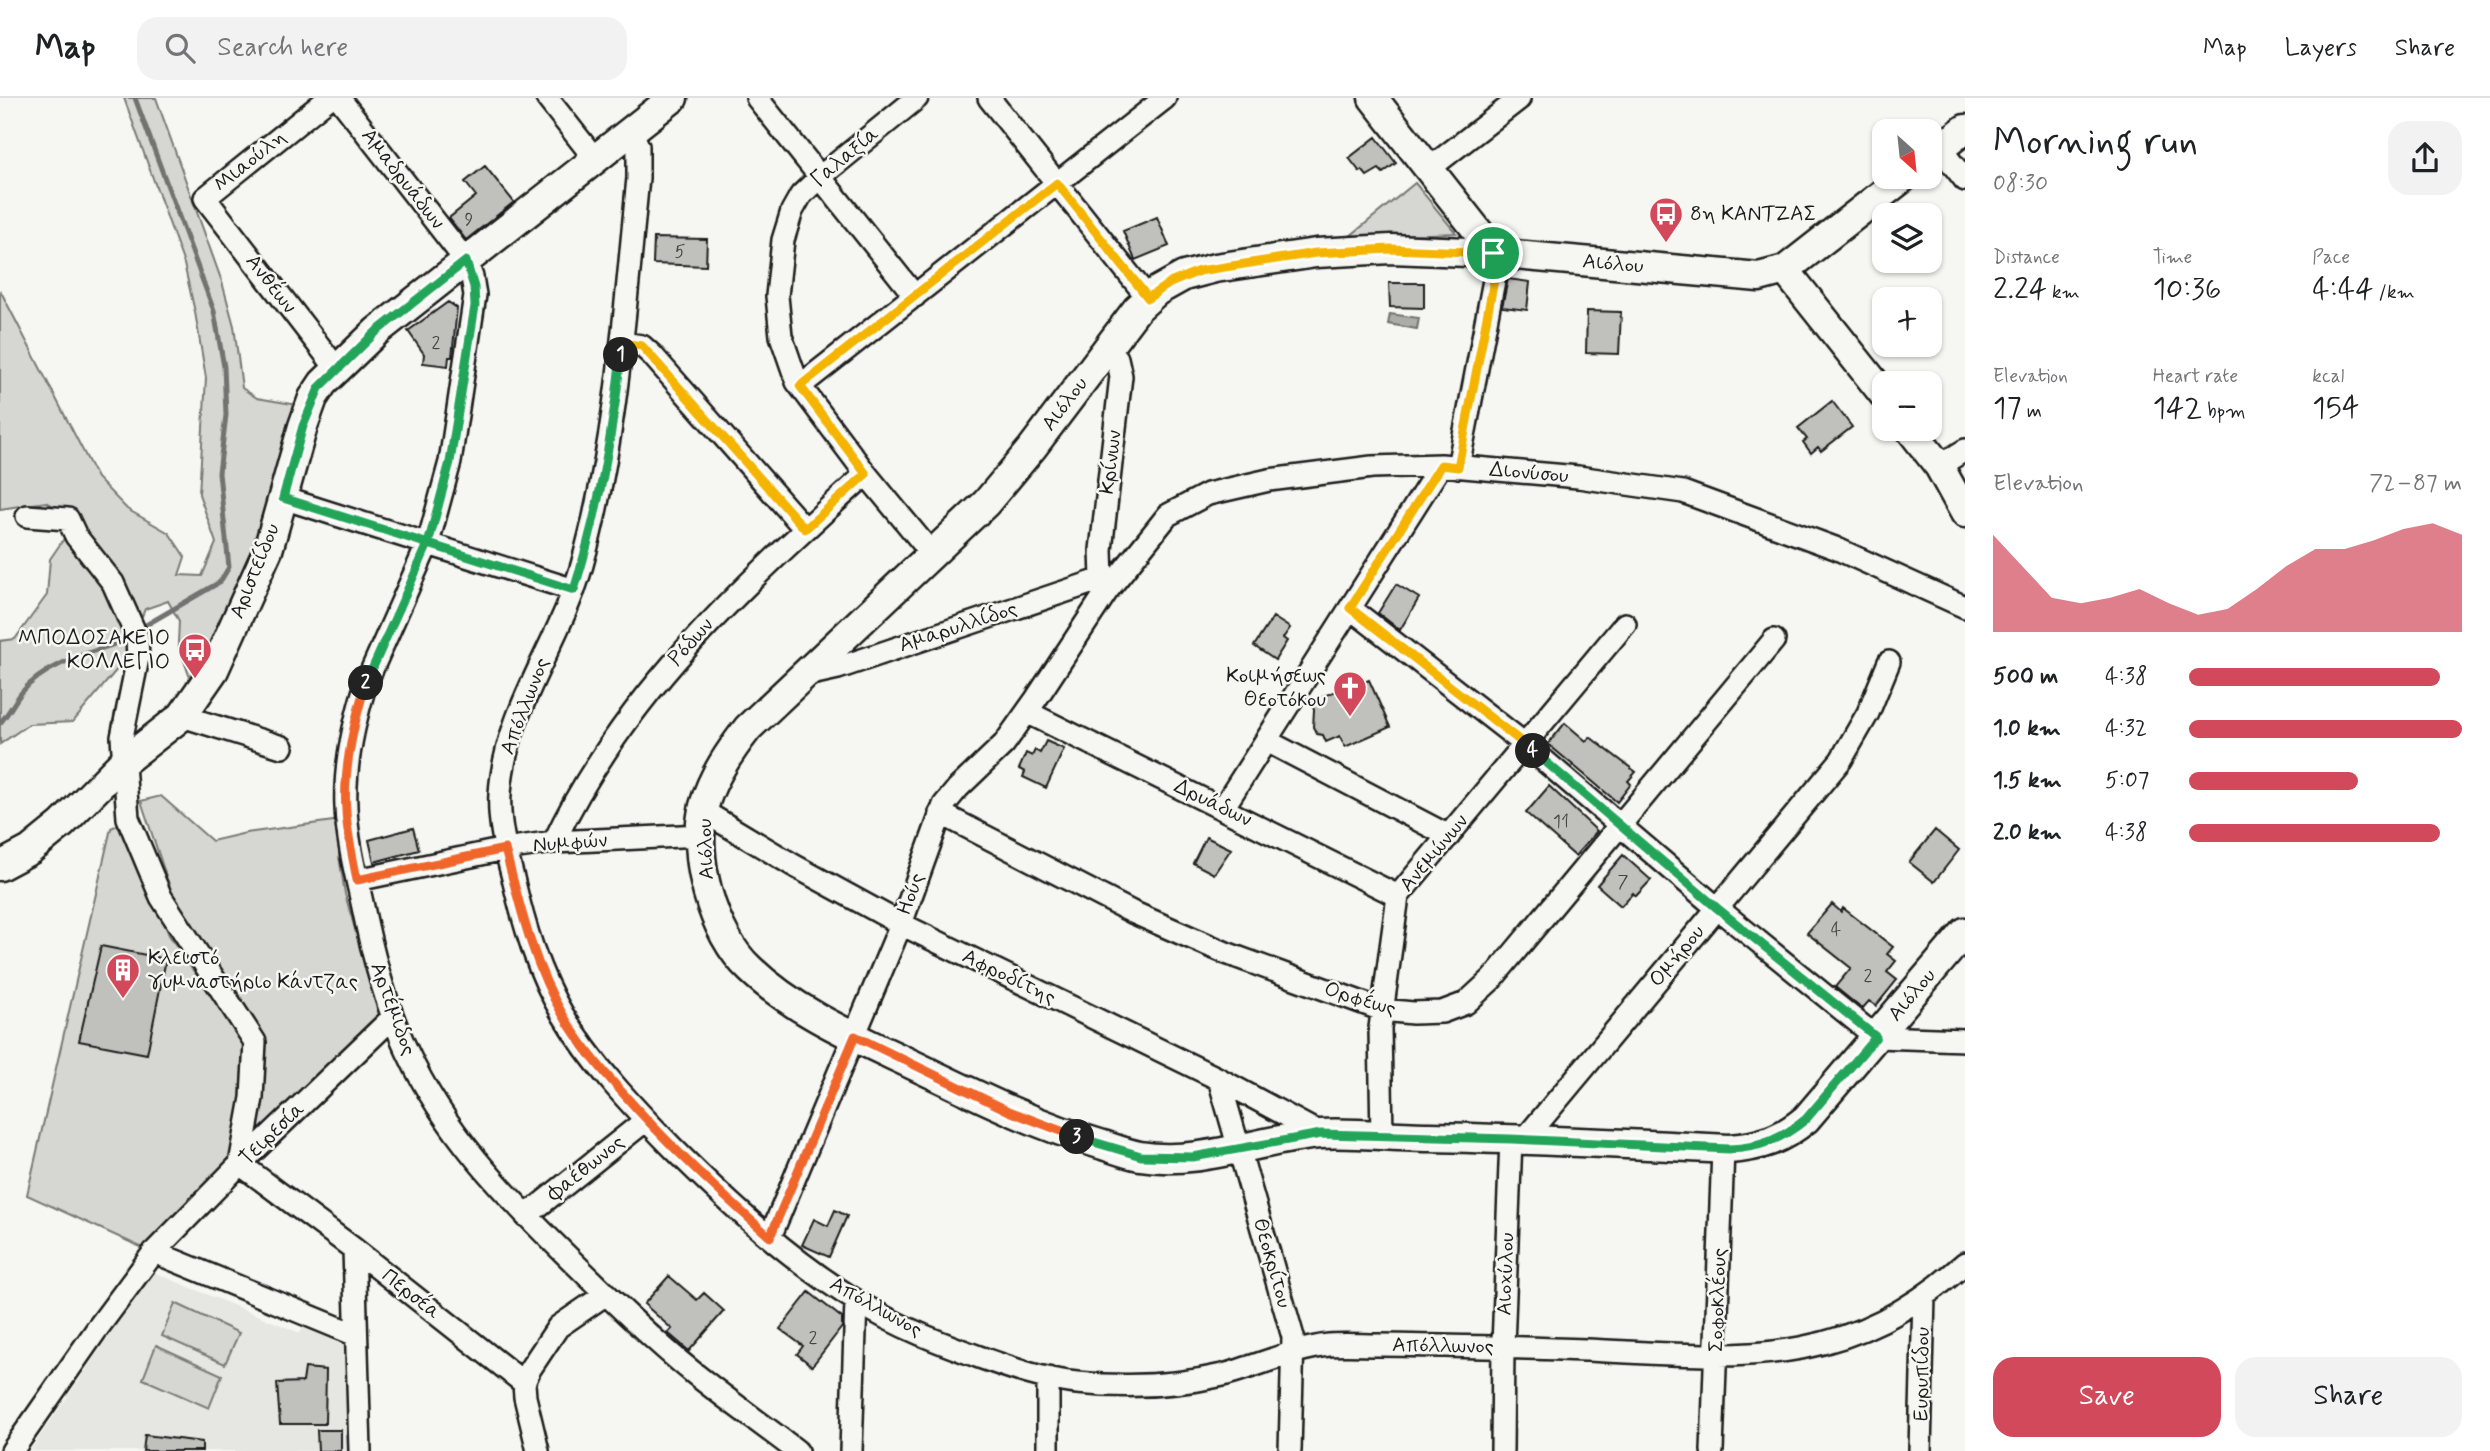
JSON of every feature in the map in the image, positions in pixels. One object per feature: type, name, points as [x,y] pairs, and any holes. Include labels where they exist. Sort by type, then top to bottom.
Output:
[{"type":"street","name":"Μιαούλη","points":[[205,198],[329,98]]},
{"type":"street","name":"Αμαδρυάδων","points":[[340,98],[466,261]]},
{"type":"street","points":[[547,98],[595,159]]},
{"type":"street","name":"Αριστείδου","points":[[0,866],[30,850],[62,824],[122,763],[182,716],[214,670],[268,550],[313,398],[337,369],[377,331],[673,98]]},
{"type":"street","points":[[757,98],[915,296]]},
{"type":"street","name":"Γαλαξία","points":[[917,98],[801,195],[792,211],[783,240],[778,272],[780,329],[788,360],[800,386],[866,474],[932,554]]},
{"type":"street","points":[[989,98],[1148,298]]},
{"type":"street","points":[[800,386],[1165,98]]},
{"type":"street","points":[[1223,808],[1350,608],[1449,466],[1495,275],[1493,253],[1430,168],[1373,98]]},
{"type":"street","points":[[1430,168],[1519,99]]},
{"type":"street","points":[[1942,147],[1965,129]]},
{"type":"street","name":"Απόλλωνος","points":[[631,131],[638,146],[639,157],[618,388],[605,463],[574,590],[526,695],[504,759],[499,810],[505,849],[522,916],[539,966],[563,1016],[598,1065],[646,1120],[770,1237],[856,1301],[897,1323],[996,1363],[1048,1378],[1078,1383],[1166,1384],[1230,1373],[1326,1345],[1503,1346],[1716,1356],[1784,1352],[1834,1342],[1887,1318],[1924,1296],[1965,1263]]},
{"type":"street","points":[[1942,159],[1965,180]]},
{"type":"street","points":[[1872,381],[1785,271],[1889,189]]},
{"type":"street","name":"Ανθέων","points":[[205,198],[337,369]]},
{"type":"street","name":"Αιόλου","points":[[1785,271],[1759,277],[1493,253],[1391,249],[1316,253],[1199,271],[1170,283],[1148,298],[1007,480],[766,709],[738,741],[717,774],[702,823],[703,867],[709,897],[721,926],[751,971],[817,1017],[1009,1111],[1086,1140],[1141,1156],[1193,1157],[1321,1134],[1518,1139],[1723,1149],[1759,1146],[1778,1139],[1806,1119],[1965,932]]},
{"type":"street","name":"Αρτέμιδος","points":[[466,261],[474,287],[475,306],[450,462],[428,544],[366,683],[358,713],[346,789],[346,811],[357,880],[378,972],[408,1055],[443,1115],[477,1162],[526,1216],[606,1294],[694,1373],[797,1451]]},
{"type":"street","points":[[622,343],[642,346],[652,355],[805,529]]},
{"type":"street","name":"Κρίνων","points":[[1107,349],[1117,358],[1121,376],[1101,550],[1107,583]]},
{"type":"street","points":[[1919,441],[1939,466],[1965,513]]},
{"type":"street","points":[[1939,466],[1965,450]]},
{"type":"street","name":"Διονύσου","points":[[1107,583],[1168,515],[1208,494],[1269,480],[1346,470],[1449,466],[1578,477],[1683,492],[1835,548],[1965,607]]},
{"type":"street","name":"Ρόδων","points":[[554,842],[589,778],[652,687],[709,622],[866,474]]},
{"type":"street","points":[[283,498],[574,590]]},
{"type":"street","points":[[27,516],[68,519],[76,536],[113,583],[137,637],[138,658],[122,737],[128,818],[161,897],[255,1042],[252,1098],[240,1164]]},
{"type":"street","name":"Αμαρυλλίδος","points":[[802,676],[821,673],[1107,583]]},
{"type":"street","name":"Ηούς","points":[[770,1237],[901,923],[940,813],[949,798],[1004,744],[1027,712],[1107,583]]},
{"type":"street","points":[[1350,608],[1525,745],[1717,908],[1876,1037],[1965,1040]]},
{"type":"street","name":"Ανεμώνων","points":[[1382,1136],[1380,1028],[1398,896],[1625,624]]},
{"type":"street","name":"Ορφέως","points":[[940,813],[1132,912],[1226,953],[1382,1010],[1442,1012],[1466,1003],[1479,993],[1774,640]]},
{"type":"street","name":"Ομήρου","points":[[1518,1139],[1717,908],[1849,748],[1868,713],[1889,662]]},
{"type":"street","name":"Δρυάδων","points":[[1027,712],[1398,896]]},
{"type":"street","points":[[182,716],[282,747]]},
{"type":"street","points":[[1267,741],[1449,836]]},
{"type":"street","name":"Νυμφών","points":[[357,880],[505,849],[702,823]]},
{"type":"street","name":"Αφροδίτης","points":[[702,823],[1219,1079],[1321,1134]]},
{"type":"street","name":"Tειρεσία","points":[[12,1451],[97,1329],[155,1252],[240,1164],[393,1018]]},
{"type":"street","name":"Θεοκρίτου","points":[[1219,1079],[1293,1337],[1290,1451]]},
{"type":"street","name":"Φαέθωνος","points":[[526,1216],[646,1120]]},
{"type":"street","name":"Αιοχύλου","points":[[1503,1451],[1503,1346],[1518,1139]]},
{"type":"street","name":"Σοφοκλέους","points":[[1712,1451],[1723,1149]]},
{"type":"street","name":"Περσέα","points":[[240,1164],[354,1249],[524,1383]]},
{"type":"street","points":[[354,1249],[360,1451]]},
{"type":"street","points":[[155,1252],[356,1335]]},
{"type":"street","points":[[538,1451],[525,1397],[524,1383],[530,1369],[558,1327],[606,1294]]},
{"type":"street","name":"Ευρυπίδου","points":[[1920,1451],[1924,1296]]},
{"type":"street","points":[[851,1451],[856,1301]]},
{"type":"street","points":[[1048,1378],[1048,1451]]},
{"type":"shaded area","points":[[124,98],[156,98],[222,282],[234,326],[242,388],[257,398],[298,405],[262,552],[190,678],[178,643],[179,621],[168,601],[145,609],[124,661],[73,722],[29,724],[0,744],[0,641],[15,639],[47,595],[50,559],[78,518],[46,502],[0,509],[0,290],[97,478],[127,509],[169,533],[185,557],[179,575],[202,576],[216,543],[199,494],[206,378],[195,312],[184,264]]},
{"type":"shaded area","points":[[1415,183],[1456,233],[1349,237]]},
{"type":"shaded area","points":[[1390,314],[1419,318],[1417,329],[1388,324]]},
{"type":"shaded area","points":[[161,796],[212,841],[246,833],[341,820],[339,856],[345,894],[379,1014],[258,1132],[265,1071],[263,1056],[174,900],[141,801]]},
{"type":"shaded area","points":[[124,822],[169,935],[226,1012],[242,1039],[249,1066],[243,1116],[229,1161],[145,1249],[27,1195],[111,828]]},
{"type":"shaded area","points":[[153,1272],[300,1333],[307,1321],[352,1340],[356,1451],[30,1451]]},
{"type":"shaded area","points":[[175,1303],[239,1333],[225,1364],[162,1336]]},
{"type":"shaded area","points":[[156,1345],[222,1375],[209,1408],[143,1379]]},
{"type":"building","points":[[1376,137],[1396,163],[1383,173],[1379,169],[1367,176],[1362,170],[1360,172],[1349,158]]},
{"type":"building","points":[[485,166],[514,202],[466,240],[449,218],[476,196],[465,182]]},
{"type":"building","points":[[1157,217],[1169,246],[1135,260],[1123,231]]},
{"type":"building","points":[[654,238],[707,239],[706,266],[653,264]]},
{"type":"building","points":[[1508,279],[1530,282],[1527,310],[1502,307]]},
{"type":"building","points":[[1389,283],[1424,283],[1424,308],[1390,307]]},
{"type":"building","points":[[448,302],[457,308],[452,357],[449,357],[448,366],[423,363],[424,354],[408,331]]},
{"type":"building","points":[[1587,311],[1621,312],[1619,354],[1586,353]]},
{"type":"building","points":[[1832,401],[1852,427],[1821,451],[1818,447],[1811,453],[1803,442],[1807,439],[1798,428]]},
{"type":"building","points":[[1396,584],[1419,598],[1400,630],[1378,613]]},
{"type":"building","points":[[1273,617],[1290,628],[1283,638],[1287,641],[1275,660],[1254,646]]},
{"type":"building","name":"Κοιμήσεως Θεοτόκου","points":[[1369,680],[1390,727],[1345,747],[1340,736],[1326,742],[1323,735],[1317,734],[1313,727],[1314,710],[1311,702],[1353,683],[1354,686]]},
{"type":"building","points":[[1565,723],[1586,741],[1590,737],[1636,772],[1628,781],[1631,784],[1617,802],[1548,744]]},
{"type":"building","points":[[1046,741],[1064,749],[1046,788],[1023,777],[1025,772],[1019,769],[1026,753],[1032,756],[1035,750],[1040,753]]},
{"type":"building","points":[[1549,786],[1597,831],[1575,856],[1526,813]]},
{"type":"building","points":[[413,828],[419,850],[374,862],[369,840]]},
{"type":"building","points":[[1935,830],[1959,850],[1934,882],[1909,862]]},
{"type":"building","points":[[1206,837],[1231,849],[1214,874],[1193,863]]},
{"type":"building","points":[[1623,855],[1651,880],[1636,896],[1633,893],[1621,906],[1597,885]]},
{"type":"building","points":[[1832,904],[1841,912],[1843,908],[1893,947],[1887,954],[1896,961],[1887,972],[1897,980],[1876,1006],[1869,1001],[1862,1009],[1835,987],[1851,968],[1807,933]]},
{"type":"building","name":"Κλειστό γυμναστήριο Κάντζας","points":[[101,946],[166,959],[147,1054],[79,1041]]},
{"type":"building","points":[[835,1210],[847,1216],[829,1257],[802,1245],[814,1219],[828,1226]]},
{"type":"building","points":[[669,1276],[697,1300],[704,1293],[724,1311],[689,1351],[668,1333],[672,1329],[644,1304]]},
{"type":"building","points":[[809,1292],[842,1318],[842,1327],[812,1366],[797,1354],[803,1346],[780,1329]]},
{"type":"building","points":[[305,1368],[326,1370],[325,1424],[280,1424],[277,1383],[303,1382]]},
{"type":"building","points":[[317,1430],[341,1430],[341,1451],[318,1451]]},
{"type":"building","points":[[145,1435],[202,1442],[202,1451],[143,1451]]},
{"type":"waterway","points":[[135,98],[214,311],[224,367],[226,415],[219,473],[229,567],[220,582],[146,625]]},
{"type":"waterway","points":[[0,723],[22,692],[42,674],[79,656],[118,643]]},
{"type":"place","name":"8η ΚΑΝΤΖΑΣ","points":[[1666,244]]},
{"type":"place","name":"ΜΠΟΔΟΣΑΚΕΙΟ ΚΟΛΛΕΓΙΟ","points":[[195,680]]},
{"type":"place","name":"Κοιμήσεως Θεοτόκου","points":[[1350,718]]},
{"type":"place","name":"Κλειστό γυμναστήριο Κάντζας","points":[[123,1000]]},
{"type":"route","points":[[1493,253],[1391,249],[1316,253],[1199,271],[1170,283],[1148,298],[1057,183],[800,386],[866,474],[805,529],[652,355],[642,346],[622,343],[618,388],[605,463],[574,590],[428,544],[283,498],[303,426],[319,388],[377,331],[466,261],[474,287],[475,306],[450,462],[428,544],[366,683],[348,764],[346,811],[357,880],[505,849],[522,916],[539,966],[563,1016],[598,1065],[646,1120],[681,1156],[770,1237],[855,1036],[1009,1111],[1086,1140],[1141,1156],[1193,1157],[1321,1134],[1729,1149],[1759,1146],[1784,1136],[1806,1119],[1876,1037],[1717,908],[1525,745],[1350,608],[1441,465],[1458,467],[1495,275],[1493,253]]}]
